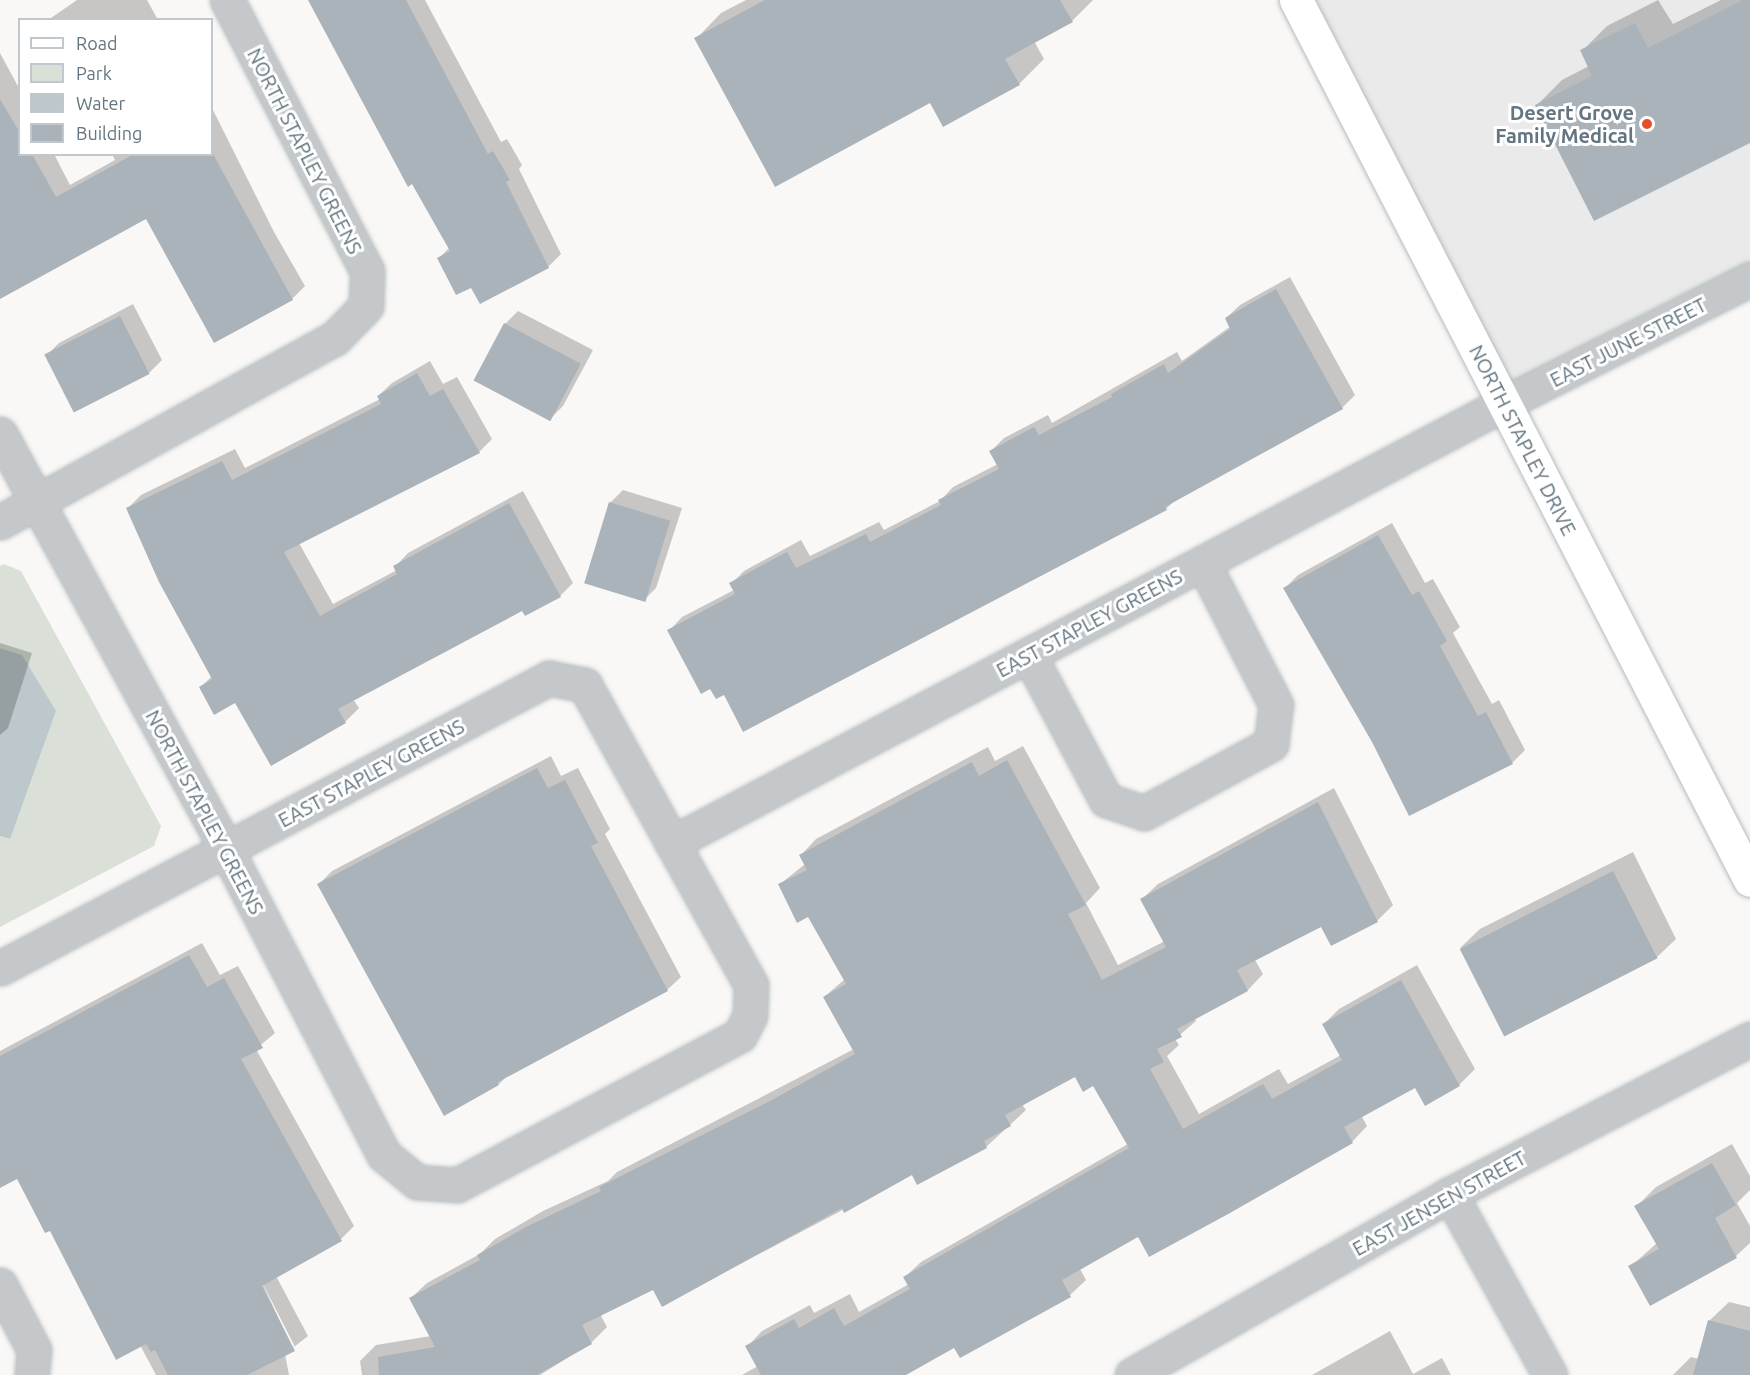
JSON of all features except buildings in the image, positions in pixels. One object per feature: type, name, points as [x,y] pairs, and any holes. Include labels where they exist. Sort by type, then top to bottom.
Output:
[{"type":"main road","name":"NORTH STAPLEY DRIVE","points":[[1296,0],[1750,880]]},
{"type":"street","name":"NORTH STAPLEY GREENS","points":[[36,502],[335,338],[366,306],[367,271],[227,0]]},
{"type":"street","name":"EAST JUNE STREET","points":[[1504,404],[1750,279]]},
{"type":"street","name":"EAST STAPLEY GREENS","points":[[672,843],[1504,404]]},
{"type":"street","name":"NORTH STAPLEY GREENS","points":[[0,434],[226,849],[384,1155],[417,1182]]},
{"type":"street","points":[[0,522],[36,502]]},
{"type":"street","points":[[1029,655],[1106,800],[1144,813],[1271,744],[1276,705],[1203,563]]},
{"type":"street","name":"EAST STAPLEY GREENS","points":[[0,968],[549,678],[585,685],[751,985],[750,1015],[740,1035],[457,1185],[417,1182]]},
{"type":"street","name":"EAST JENSEN STREET","points":[[1132,1375],[1450,1194],[1750,1039]]},
{"type":"street","points":[[1450,1194],[1550,1375]]},
{"type":"street","points":[[0,1285],[34,1350],[32,1375]]},
{"type":"shaded area","points":[[1296,0],[1750,0],[1750,279],[1505,403]]},
{"type":"green space","points":[[4,564],[21,571],[161,826],[154,846],[0,927],[0,836],[10,839],[22,655],[0,648],[0,566]]},
{"type":"water","points":[[0,648],[22,655],[56,711],[10,839],[0,836]]},
{"type":"place","name":"Desert Grove Family Medical","points":[[1647,124]]}]
